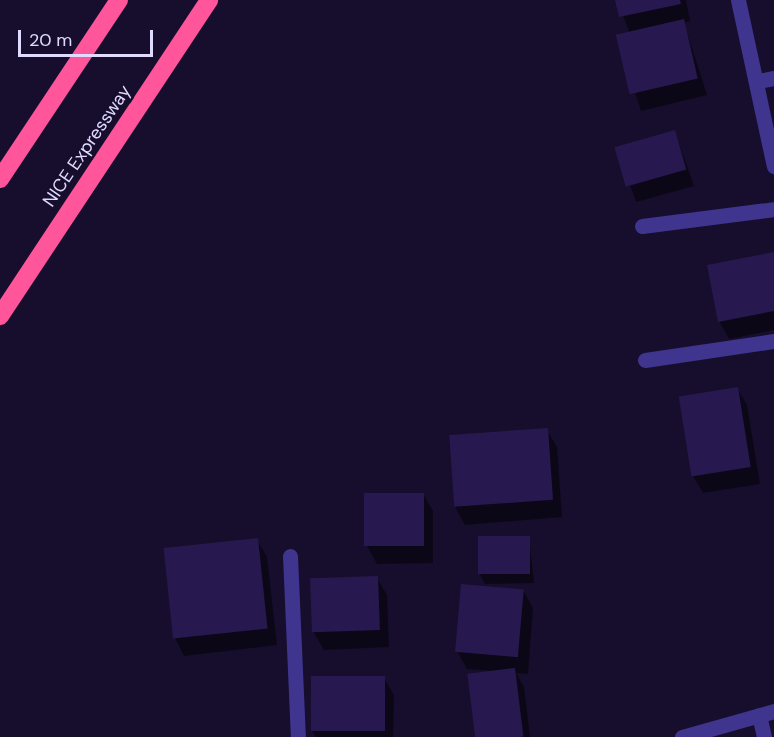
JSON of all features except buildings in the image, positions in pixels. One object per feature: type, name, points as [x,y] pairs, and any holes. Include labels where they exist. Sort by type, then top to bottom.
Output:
[{"type":"highway","points":[[0,179],[119,0]]},
{"type":"highway","name":"NICE Expressway","points":[[0,315],[209,0]]},
{"type":"street","points":[[738,0],[758,81],[774,166]]},
{"type":"street","points":[[758,81],[774,78]]},
{"type":"street","points":[[642,226],[774,208]]},
{"type":"street","points":[[645,360],[774,341]]},
{"type":"street","points":[[290,556],[298,737]]},
{"type":"street","points":[[682,737],[774,711]]},
{"type":"street","points":[[759,715],[764,737]]}]
